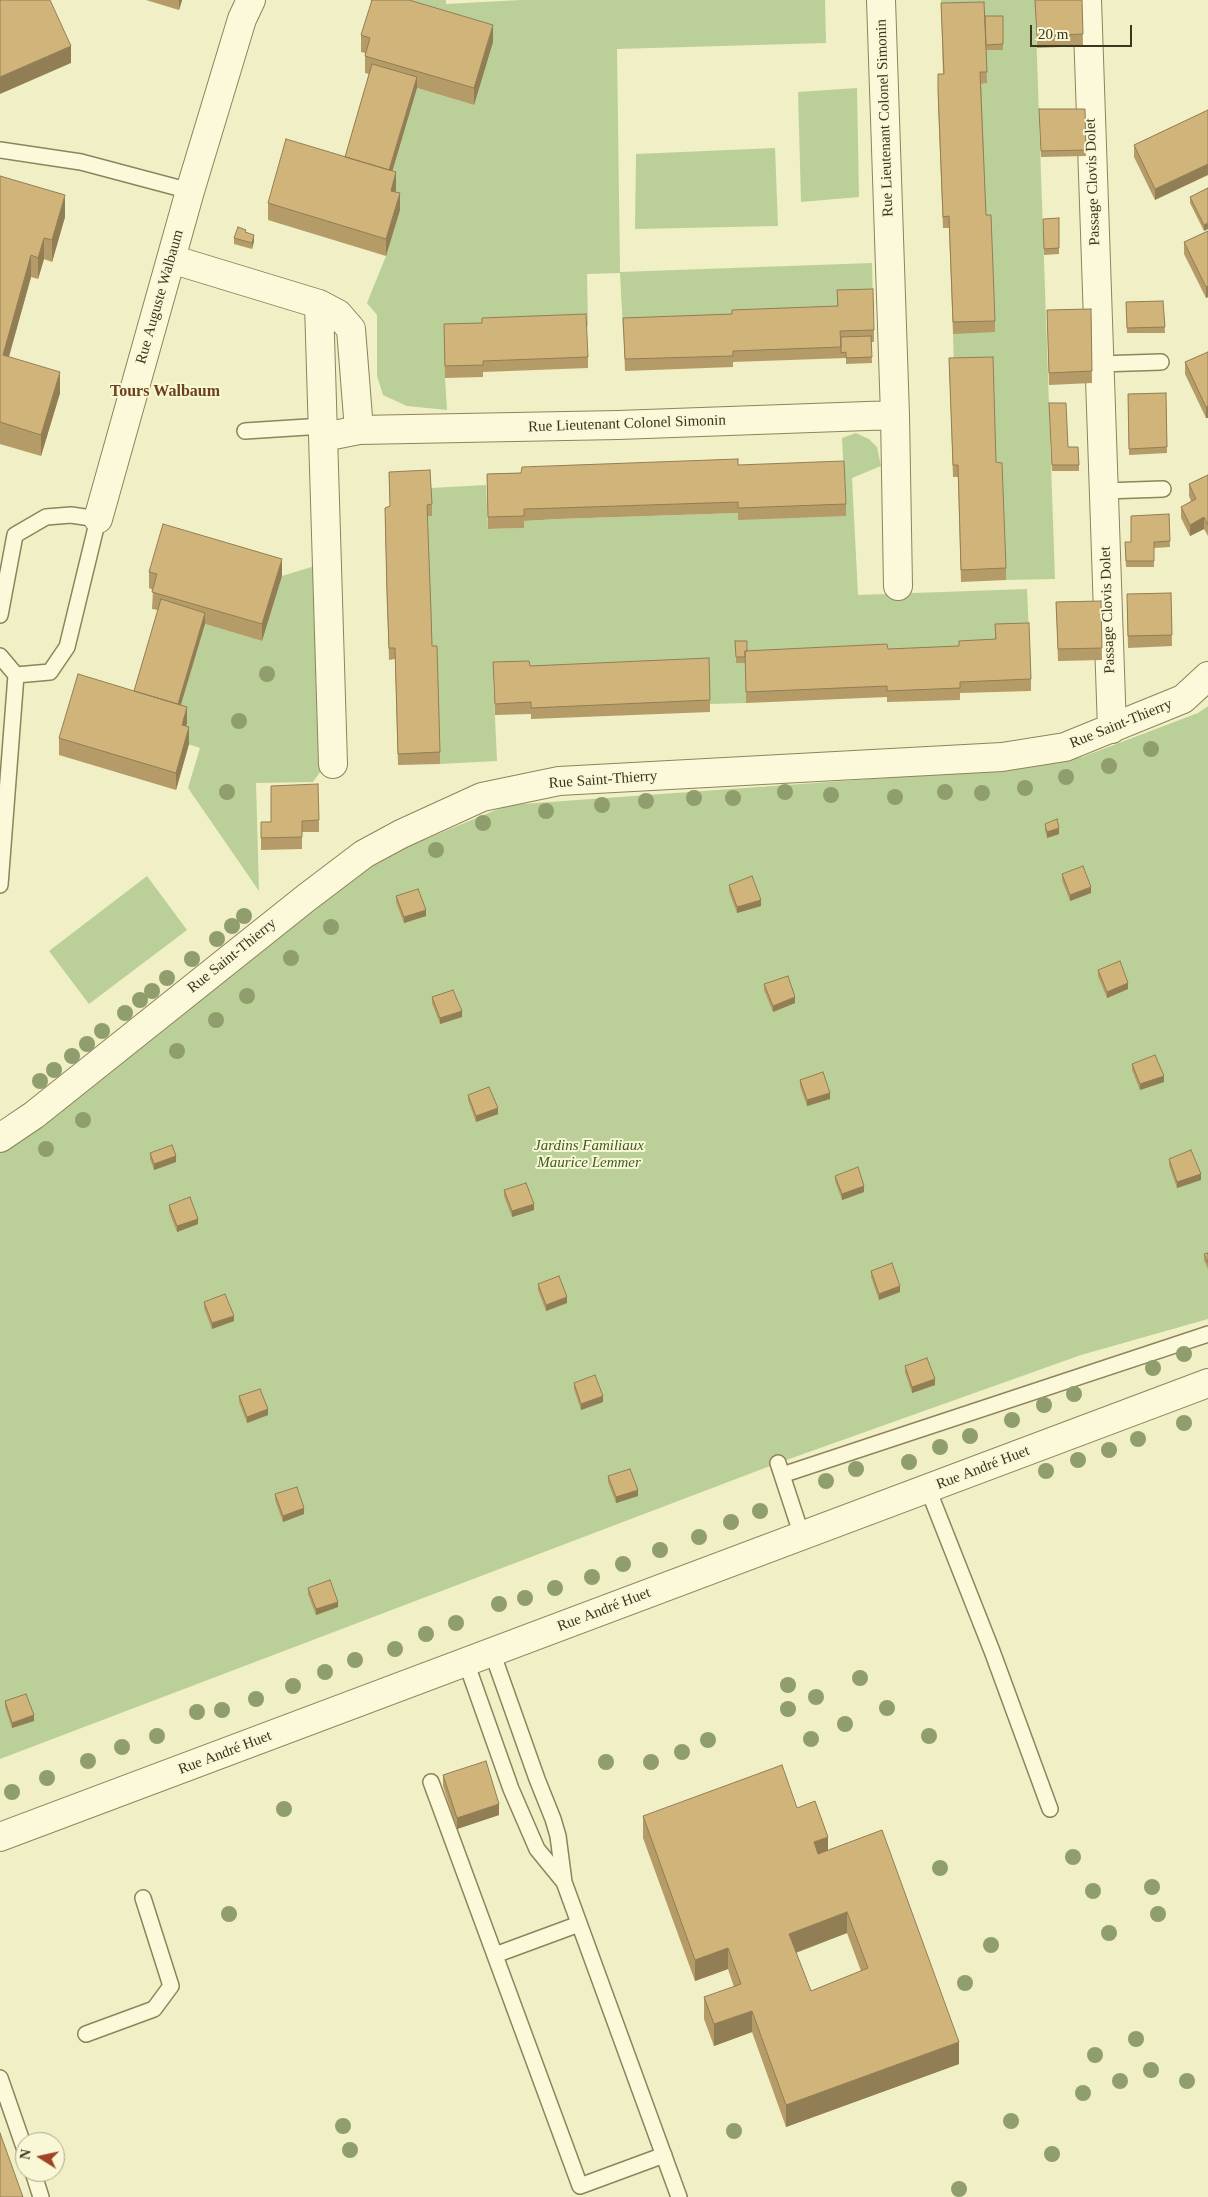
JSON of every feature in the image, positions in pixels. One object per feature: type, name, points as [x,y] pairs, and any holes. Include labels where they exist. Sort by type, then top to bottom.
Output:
[{"type":"street","name":"Rue Auguste Walbaum","points":[[98,519],[190,190],[242,19],[251,0]]},
{"type":"street","name":"Rue Lieutenant Colonel Simonin","points":[[881,0],[895,416],[898,586]]},
{"type":"street","name":"Passage Clovis Dolet","points":[[1087,0],[1112,728]]},
{"type":"street","points":[[171,259],[319,304],[338,314],[351,329],[358,430]]},
{"type":"street","points":[[319,304],[333,764]]},
{"type":"street","name":"Rue Lieutenant Colonel Simonin","points":[[324,432],[628,425],[895,416]]},
{"type":"street","name":"Rue Saint-Thierry","points":[[0,1138],[34,1116],[306,898],[364,854],[401,834],[482,797],[559,781],[1002,757],[1066,747],[1182,699],[1208,676]]},
{"type":"street","name":"Rue André Huet","points":[[0,1837],[1208,1383]]},
{"type":"lane","points":[[0,150],[81,162],[190,190]]},
{"type":"lane","points":[[1099,364],[1161,362]]},
{"type":"lane","name":"Rue Lieutenant Colonel Simonin","points":[[245,431],[324,432]]},
{"type":"lane","points":[[1104,491],[1163,489]]},
{"type":"lane","points":[[0,615],[15,535],[46,517],[71,515],[98,519]]},
{"type":"lane","name":"Rue Auguste Walbaum","points":[[16,674],[50,672],[67,647],[98,519]]},
{"type":"lane","points":[[0,656],[16,674],[0,885]]},
{"type":"lane","points":[[802,1536],[780,1469],[1208,1334]]},
{"type":"lane","points":[[928,1489],[992,1651],[1050,1808]]},
{"type":"lane","points":[[492,1652],[537,1780],[553,1819],[558,1836],[564,1882],[679,2197]]},
{"type":"lane","points":[[466,1662],[511,1789],[537,1849],[564,1882]]},
{"type":"lane","points":[[431,1782],[580,2186],[664,2155]]},
{"type":"lane","points":[[86,2034],[154,2009],[171,1986],[143,1898]]},
{"type":"lane","points":[[495,1955],[580,1924]]},
{"type":"lane","points":[[0,2078],[19,2132]]},
{"type":"lane","points":[[36,2182],[41,2197]]},
{"type":"green space","points":[[370,0],[446,0],[446,4],[521,0],[825,0],[826,43],[617,49],[620,272],[872,263],[873,300],[838,317],[732,326],[623,330],[620,273],[587,274],[588,326],[482,330],[445,378],[447,410],[407,406],[383,395],[377,376],[377,315],[367,303],[386,256],[400,210],[388,186],[417,88],[474,105]]},
{"type":"green space","points":[[941,0],[1035,0],[1055,579],[1006,580],[1002,474],[996,473],[954,370],[953,334],[986,226],[980,84],[986,83],[986,50],[1003,49],[941,15]]},
{"type":"green space","points":[[857,88],[859,197],[801,202],[798,92]]},
{"type":"green space","points":[[775,148],[778,226],[635,229],[636,154]]},
{"type":"green space","points":[[856,433],[869,439],[877,447],[881,466],[852,478],[858,595],[1027,589],[1029,635],[996,651],[747,662],[735,647],[736,663],[745,663],[746,703],[710,704],[709,670],[493,674],[497,761],[440,764],[432,658],[427,516],[431,516],[431,488],[486,485],[488,529],[523,528],[524,521],[558,519],[738,513],[738,519],[846,515],[842,438]]},
{"type":"green space","points":[[318,565],[323,768],[313,782],[256,783],[259,891],[188,788],[200,748],[182,742],[176,720],[205,624],[262,641],[282,576]]},
{"type":"green space","name":"Jardins Familiaux Maurice Lemmer","points":[[1208,706],[1208,1319],[1081,1355],[778,1463],[0,1759],[0,1146],[339,887],[399,850],[508,805],[968,772],[1082,757],[1198,713]]},
{"type":"green space","points":[[147,876],[187,930],[89,1004],[49,951]]},
{"type":"building","points":[[0,0],[50,0],[71,46],[0,77]]},
{"type":"building","points":[[372,0],[409,0],[493,25],[474,88],[365,56],[370,38],[361,35]]},
{"type":"building","points":[[1035,0],[1082,0],[1083,34],[1037,36]]},
{"type":"building","points":[[984,2],[987,72],[980,72],[986,215],[991,215],[995,321],[953,322],[949,216],[943,217],[938,90],[938,74],[944,74],[941,3]]},
{"type":"building","points":[[985,16],[1003,16],[1003,44],[986,45]]},
{"type":"building","points":[[372,64],[417,77],[389,170],[345,157]]},
{"type":"building","points":[[1039,109],[1085,109],[1086,150],[1041,151]]},
{"type":"building","points":[[1208,110],[1208,164],[1155,189],[1134,145]]},
{"type":"building","points":[[286,139],[396,172],[391,191],[400,193],[386,239],[268,203]]},
{"type":"building","points":[[0,176],[65,195],[52,240],[44,238],[38,258],[31,255],[3,355],[60,372],[41,435],[0,422]]},
{"type":"building","points":[[1208,188],[1208,223],[1204,225],[1190,197]]},
{"type":"building","points":[[1059,218],[1059,248],[1044,249],[1043,219]]},
{"type":"building","points":[[238,227],[254,235],[252,243],[234,238]]},
{"type":"building","points":[[1208,231],[1208,286],[1206,287],[1184,242]]},
{"type":"building","points":[[873,289],[874,330],[840,331],[841,347],[733,351],[733,356],[625,359],[623,318],[732,314],[732,310],[838,306],[837,290]]},
{"type":"building","points":[[1163,301],[1165,327],[1127,328],[1126,302]]},
{"type":"building","points":[[1091,309],[1092,371],[1049,373],[1047,310]]},
{"type":"building","points":[[586,314],[588,357],[483,361],[483,365],[445,366],[444,324],[482,323],[482,318]]},
{"type":"building","points":[[871,336],[872,357],[846,358],[846,352],[841,353],[841,337]]},
{"type":"building","points":[[1208,352],[1208,406],[1206,407],[1185,362]]},
{"type":"building","points":[[993,357],[996,462],[1002,463],[1006,568],[961,570],[958,465],[953,465],[949,358]]},
{"type":"building","points":[[1166,393],[1167,447],[1129,449],[1128,394]]},
{"type":"building","points":[[1049,403],[1066,403],[1068,447],[1078,447],[1079,465],[1052,465]]},
{"type":"building","points":[[738,459],[738,465],[844,461],[846,504],[738,508],[738,502],[524,509],[524,516],[488,517],[487,474],[521,473],[522,467]]},
{"type":"building","points":[[430,470],[432,504],[427,505],[432,646],[437,646],[440,752],[398,754],[395,648],[389,648],[387,592],[385,508],[390,506],[389,472]]},
{"type":"building","points":[[1208,475],[1208,525],[1204,517],[1190,525],[1181,507],[1196,499],[1189,484]]},
{"type":"building","points":[[1169,514],[1170,541],[1154,542],[1154,561],[1126,561],[1125,542],[1131,542],[1131,516]]},
{"type":"building","points":[[163,524],[282,559],[262,624],[152,592],[157,574],[149,572]]},
{"type":"building","points":[[1171,593],[1172,635],[1128,636],[1127,594]]},
{"type":"building","points":[[161,599],[205,613],[178,704],[134,691]]},
{"type":"building","points":[[1101,601],[1102,648],[1058,649],[1056,602]]},
{"type":"building","points":[[1029,623],[1031,679],[960,682],[960,688],[887,691],[887,686],[746,692],[745,651],[887,644],[888,649],[959,646],[959,641],[996,639],[995,624]]},
{"type":"building","points":[[735,641],[747,641],[745,657],[736,657]]},
{"type":"building","points":[[709,658],[710,700],[531,708],[531,702],[495,704],[493,662],[529,661],[530,666]]},
{"type":"building","points":[[78,674],[187,707],[182,725],[189,727],[176,773],[59,738]]},
{"type":"building","points":[[318,784],[319,820],[302,821],[302,837],[261,838],[261,822],[271,822],[271,786]]},
{"type":"building","points":[[1057,819],[1059,828],[1047,832],[1045,824]]},
{"type":"building","points":[[1083,866],[1091,887],[1070,895],[1062,874]]},
{"type":"building","points":[[752,876],[761,900],[737,907],[729,885]]},
{"type":"building","points":[[418,889],[426,910],[404,917],[396,896]]},
{"type":"building","points":[[1120,961],[1128,983],[1107,992],[1098,970]]},
{"type":"building","points":[[788,976],[795,997],[773,1006],[764,984]]},
{"type":"building","points":[[453,990],[462,1011],[440,1018],[432,997]]},
{"type":"building","points":[[1155,1055],[1164,1076],[1140,1084],[1132,1064]]},
{"type":"building","points":[[823,1072],[830,1093],[807,1100],[800,1080]]},
{"type":"building","points":[[489,1087],[498,1108],[476,1116],[468,1095]]},
{"type":"building","points":[[172,1145],[176,1156],[154,1164],[150,1153]]},
{"type":"building","points":[[1191,1150],[1201,1174],[1177,1182],[1169,1159]]},
{"type":"building","points":[[858,1167],[864,1186],[842,1194],[835,1176]]},
{"type":"building","points":[[526,1183],[534,1204],[512,1211],[504,1190]]},
{"type":"building","points":[[190,1197],[198,1219],[177,1226],[169,1205]]},
{"type":"building","points":[[1208,1253],[1208,1263],[1204,1254]]},
{"type":"building","points":[[892,1263],[900,1286],[879,1294],[871,1271]]},
{"type":"building","points":[[559,1276],[567,1297],[546,1305],[538,1284]]},
{"type":"building","points":[[225,1294],[234,1316],[212,1323],[204,1302]]},
{"type":"building","points":[[927,1358],[935,1379],[912,1387],[905,1366]]},
{"type":"building","points":[[595,1375],[603,1396],[581,1404],[574,1383]]},
{"type":"building","points":[[260,1389],[268,1409],[247,1417],[239,1396]]},
{"type":"building","points":[[630,1469],[638,1490],[616,1497],[608,1476]]},
{"type":"building","points":[[297,1487],[304,1508],[283,1516],[275,1494]]},
{"type":"building","points":[[330,1580],[338,1602],[316,1609],[308,1588]]},
{"type":"building","points":[[26,1694],[34,1715],[12,1723],[5,1701]]},
{"type":"building","points":[[486,1761],[499,1804],[457,1818],[443,1775]]},
{"type":"building","points":[[782,1765],[797,1808],[815,1801],[828,1837],[814,1842],[818,1854],[882,1830],[959,2042],[786,2105],[752,2011],[714,2024],[704,1997],[741,1984],[728,1948],[695,1960],[643,1816]],"holes":[[[847,1912],[868,1968],[811,1991],[789,1934]]]},
{"type":"building","points":[[0,2133],[15,2175],[15,2182],[18,2182],[23,2197],[0,2197]]},
{"type":"district","name":"Tours Walbaum","points":[[165,392]]}]
